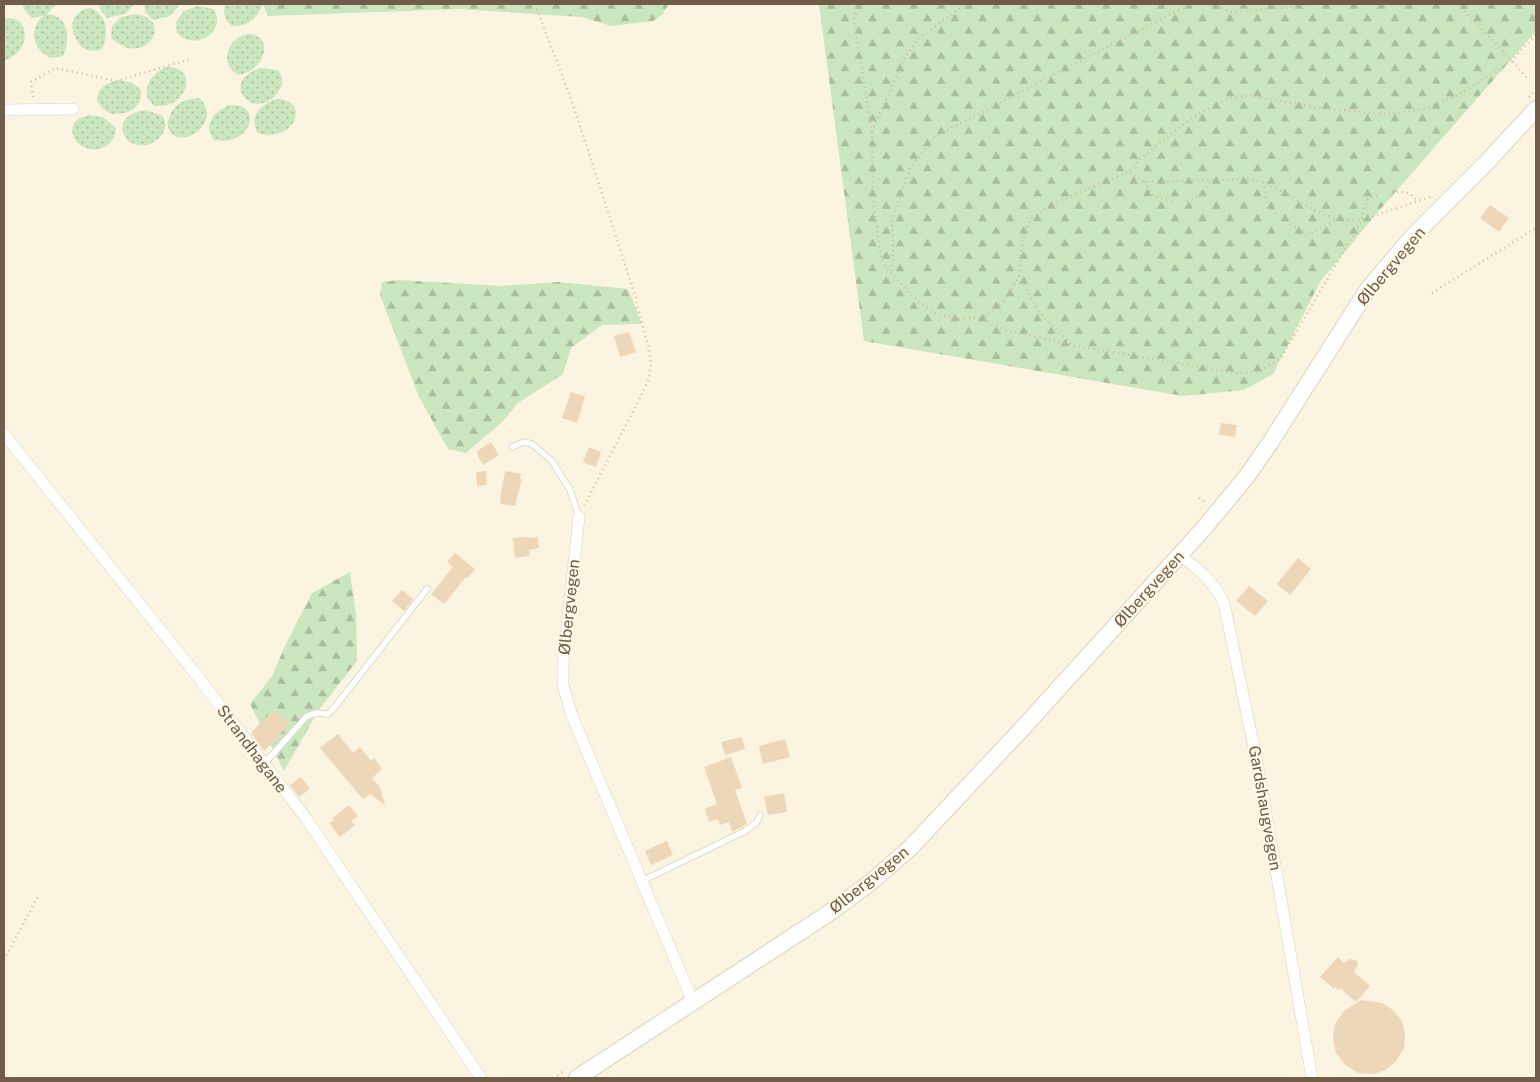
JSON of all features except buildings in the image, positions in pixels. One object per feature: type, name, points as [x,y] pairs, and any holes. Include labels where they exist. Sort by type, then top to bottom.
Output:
[{"type":"main road","name":"Ølbergvegen","points":[[577,1078],[829,913],[870,883],[910,848],[1180,555],[1247,476],[1266,450],[1368,289],[1414,235],[1520,128],[1536,109]]},
{"type":"street","points":[[4,110],[74,109]]},
{"type":"street","name":"Strandhagane","points":[[4,434],[195,673],[305,817],[480,1078]]},
{"type":"street","name":"Ølbergvegen","points":[[579,517],[562,685],[572,716],[693,1002]]},
{"type":"street","name":"Gardshaugvegen","points":[[1180,555],[1204,574],[1217,589],[1224,603],[1257,762],[1312,1078]]},
{"type":"lane","points":[[512,447],[524,442],[532,444],[552,461],[570,490],[579,517]]},
{"type":"lane","points":[[264,764],[307,716],[317,713],[328,714],[334,708],[427,589]]},
{"type":"lane","points":[[642,881],[745,831],[757,822],[760,815]]},
{"type":"path","points":[[535,4],[574,110],[630,279],[649,350],[651,365],[644,392],[593,486],[579,517]]},
{"type":"path","points":[[860,4],[854,19],[872,134],[873,199],[881,258],[913,297],[934,313],[958,319],[985,317],[1004,301],[1019,276],[1022,237],[1031,219],[1052,204],[1129,172],[1140,158],[1192,118],[1227,99],[1249,95],[1318,108],[1387,114],[1425,109],[1460,94],[1512,60],[1536,34]]},
{"type":"path","points":[[872,134],[904,59],[920,38],[966,4]]},
{"type":"path","points":[[891,272],[893,252],[892,219],[911,166],[936,136],[1190,4]]},
{"type":"path","points":[[1207,4],[1233,12],[1308,4]]},
{"type":"path","points":[[1457,4],[1512,60],[1528,80]]},
{"type":"path","points":[[34,109],[31,82],[55,68],[116,81],[191,59]]},
{"type":"path","points":[[1129,172],[1144,182],[1153,196],[1172,201]]},
{"type":"path","points":[[1144,182],[1244,179],[1264,182],[1317,212],[1337,219],[1362,220],[1434,195],[1448,201]]},
{"type":"path","points":[[1187,201],[1202,196],[1211,180]]},
{"type":"path","points":[[1264,182],[1267,206],[1278,214]]},
{"type":"path","points":[[1392,191],[1409,193],[1418,201]]},
{"type":"path","points":[[985,317],[989,324],[999,328],[1071,345],[1236,373],[1260,372],[1282,356],[1362,220],[1366,200],[1377,196]]},
{"type":"path","points":[[1290,224],[1309,235],[1337,219]]},
{"type":"path","points":[[1432,293],[1536,228]]},
{"type":"path","points":[[1019,276],[1038,311],[1071,345]]},
{"type":"path","points":[[4,960],[39,894]]},
{"type":"green space","points":[[22,4],[57,4],[47,14],[54,15],[60,19],[66,29],[67,43],[63,56],[52,58],[40,51],[34,33],[38,21],[43,16],[32,18],[24,10]]},
{"type":"green space","points":[[99,4],[135,4],[125,14],[107,18],[100,9]]},
{"type":"green space","points":[[144,4],[180,4],[170,16],[153,20],[145,12]]},
{"type":"green space","points":[[225,4],[263,4],[258,14],[251,21],[243,25],[232,26],[225,16]]},
{"type":"green space","points":[[263,4],[669,4],[662,15],[653,21],[611,26],[582,17],[460,9],[268,16]]},
{"type":"green space","points":[[819,4],[1536,4],[1536,31],[1377,213],[1320,282],[1273,374],[1244,390],[1183,396],[864,341]]},
{"type":"green space","points":[[197,6],[214,9],[217,17],[216,25],[213,32],[200,40],[184,38],[177,33],[176,22],[184,11]]},
{"type":"green space","points":[[90,8],[96,11],[104,20],[106,31],[106,38],[102,49],[96,51],[90,51],[81,46],[75,37],[72,26],[78,14]]},
{"type":"green space","points":[[135,14],[147,18],[153,24],[154,32],[151,40],[144,46],[135,48],[123,46],[111,38],[112,26],[121,17]]},
{"type":"green space","points":[[10,18],[20,23],[25,37],[18,52],[4,61],[4,19]]},
{"type":"green space","points":[[247,34],[260,38],[263,42],[264,53],[262,59],[253,69],[238,75],[229,65],[228,52],[234,41],[240,36]]},
{"type":"green space","points":[[168,67],[176,68],[185,76],[186,86],[184,92],[174,102],[162,106],[154,106],[147,97],[149,82],[155,74]]},
{"type":"green space","points":[[261,68],[278,70],[282,81],[278,92],[269,101],[260,104],[251,102],[244,97],[241,90],[242,82],[248,74]]},
{"type":"green space","points":[[120,80],[132,83],[141,90],[141,97],[133,110],[111,114],[99,104],[98,93],[106,85]]},
{"type":"green space","points":[[199,98],[205,107],[207,115],[204,124],[191,135],[175,136],[168,127],[168,121],[173,109],[180,103]]},
{"type":"green space","points":[[276,99],[287,101],[294,106],[296,113],[294,120],[289,127],[281,132],[271,135],[258,133],[254,122],[257,112]]},
{"type":"green space","points":[[229,105],[240,106],[247,111],[250,117],[249,124],[237,137],[227,140],[214,140],[209,129],[211,120],[214,115]]},
{"type":"green space","points":[[146,110],[163,116],[165,127],[160,137],[149,144],[139,145],[131,142],[125,136],[122,129],[124,121],[132,114]]},
{"type":"green space","points":[[88,115],[103,117],[116,128],[113,139],[105,147],[88,149],[76,141],[72,130],[74,123]]},
{"type":"green space","points":[[399,280],[500,286],[559,282],[628,289],[642,324],[602,325],[571,348],[563,374],[518,403],[502,422],[466,453],[448,449],[419,397],[380,295],[382,282]]},
{"type":"green space","points":[[350,572],[356,615],[357,661],[318,711],[284,771],[250,704],[272,676],[312,593]]}]
